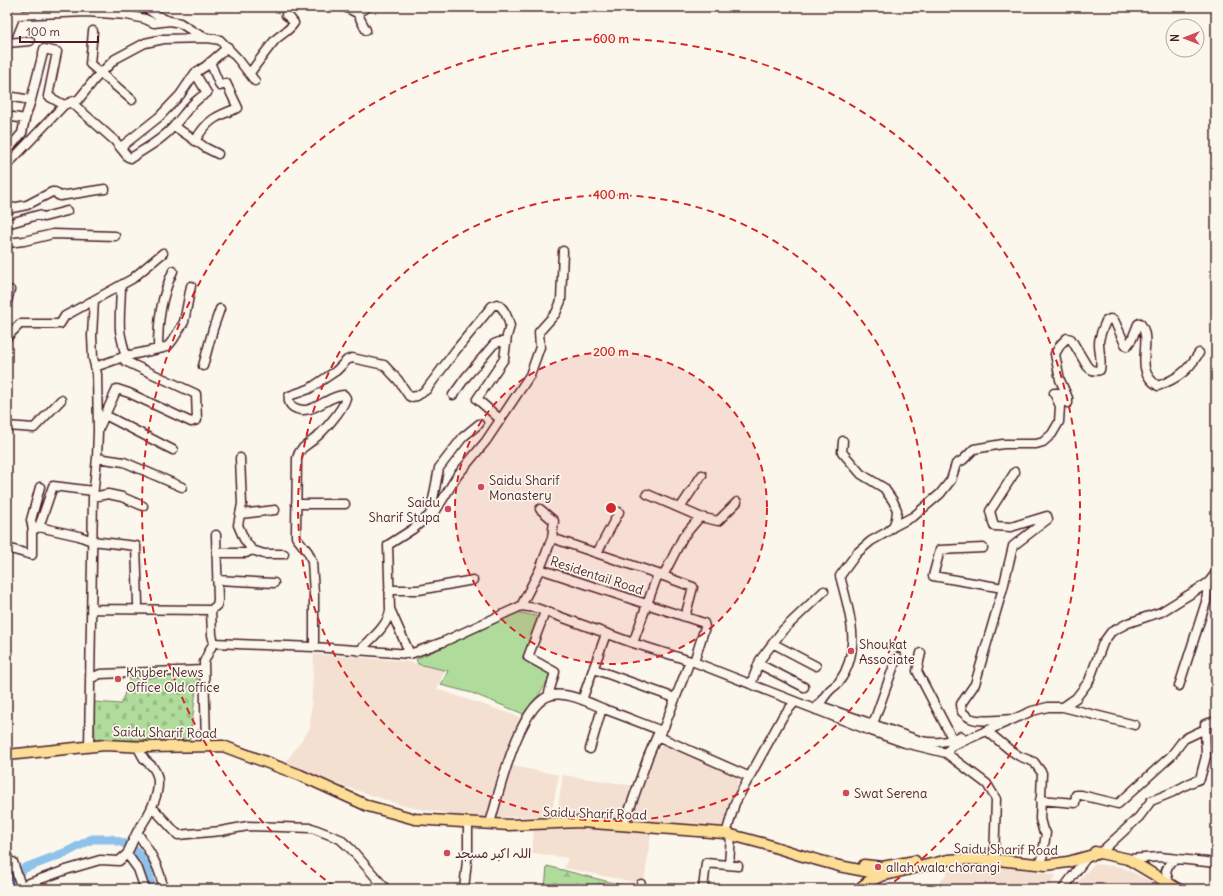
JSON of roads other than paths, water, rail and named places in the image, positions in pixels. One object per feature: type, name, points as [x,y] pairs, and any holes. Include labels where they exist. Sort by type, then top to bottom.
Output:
[{"type":"main road","name":"Saidu Sharif Road","points":[[7,756],[105,745],[223,746],[300,776],[368,806],[415,819],[508,824],[580,822],[648,826],[728,833],[766,842]]},
{"type":"main road","points":[[766,842],[803,856],[839,866],[870,872],[882,872],[966,853],[1042,859],[1065,858],[1092,851],[1100,853]]},
{"type":"main road","points":[[766,842],[882,872]]},
{"type":"main road","name":"Saidu Sharif Road","points":[[994,856],[1042,865],[1068,862],[1100,853],[1128,859],[1178,889]]},
{"type":"main road","points":[[858,889],[882,872]]},
{"type":"street","points":[[7,37],[19,7]]},
{"type":"street","points":[[144,7],[158,14],[160,18],[180,23],[194,32],[208,38]]},
{"type":"street","points":[[250,73],[282,33],[294,24],[286,15],[288,7]]},
{"type":"street","points":[[345,7],[356,10],[367,7]]},
{"type":"street","points":[[356,10],[366,30]]},
{"type":"street","points":[[15,15],[87,12],[127,15],[145,19],[154,23],[170,21]]},
{"type":"street","points":[[93,31],[90,61],[91,66],[132,100]]},
{"type":"street","points":[[7,165],[67,104],[79,99],[115,59],[145,43],[164,39],[208,38],[220,40],[228,47],[255,81]]},
{"type":"street","points":[[7,43],[30,41]]},
{"type":"street","points":[[121,147],[159,117],[180,95],[195,73],[228,47]]},
{"type":"street","points":[[7,151],[22,133],[25,118],[32,100],[44,49],[57,52],[48,96],[67,104],[121,147],[130,158],[160,139],[174,126],[196,100],[207,93],[195,73]]},
{"type":"street","points":[[196,141],[203,127],[210,121],[217,116],[238,108],[226,83],[220,86],[210,62]]},
{"type":"street","points":[[7,96],[32,100]]},
{"type":"street","points":[[7,116],[25,118]]},
{"type":"street","points":[[174,126],[218,154]]},
{"type":"street","points":[[7,209],[27,205],[52,192],[55,192],[60,196],[104,189]]},
{"type":"street","points":[[7,224],[38,215],[44,217],[67,211]]},
{"type":"street","points":[[7,243],[24,241],[53,234],[115,236]]},
{"type":"street","points":[[359,652],[386,622],[390,615],[388,546],[413,529],[437,509],[457,476],[486,441],[530,375],[540,347],[539,332],[556,313],[561,301],[563,251]]},
{"type":"street","points":[[7,337],[20,324],[60,324],[65,316],[132,279],[163,253]]},
{"type":"street","points":[[158,349],[160,309],[165,290],[173,271]]},
{"type":"street","points":[[98,431],[116,390],[120,389],[191,422],[197,420],[196,394],[125,361],[126,356],[120,329],[121,285]]},
{"type":"street","points":[[95,367],[126,356],[168,346],[184,322],[191,286]]},
{"type":"street","points":[[7,302],[10,290]]},
{"type":"street","points":[[89,747],[93,494],[98,431],[97,374],[93,358],[92,336],[94,300]]},
{"type":"street","points":[[314,648],[314,594],[312,561],[308,552],[296,537],[295,519],[298,489],[298,453],[300,449],[314,440],[332,420],[345,402],[346,398],[344,395],[339,396],[302,411],[292,407],[288,400],[289,396],[309,389],[336,371],[347,360],[352,358],[384,365],[410,396],[417,396],[426,390],[456,350],[492,306],[496,304],[502,307],[510,323],[504,359],[477,398],[501,420]]},
{"type":"street","points":[[203,366],[220,309]]},
{"type":"street","points":[[817,707],[824,696],[838,683],[844,674],[849,663],[853,644],[853,631],[840,576],[857,553],[871,541],[914,516],[940,494],[951,480],[956,464],[963,460],[974,449],[1003,444],[1036,444],[1044,442],[1052,434],[1059,422],[1060,406],[1054,393],[1058,393],[1062,400],[1068,403],[1068,398],[1060,380],[1056,354],[1061,344],[1067,338],[1071,339],[1087,366],[1090,369],[1098,371],[1102,365],[1099,344],[1100,337],[1106,321],[1110,319],[1114,320],[1127,346],[1132,339],[1138,324],[1140,323],[1145,339],[1144,366],[1148,378],[1158,386],[1176,378],[1187,369],[1199,353]]},
{"type":"street","points":[[453,395],[494,344],[506,342]]},
{"type":"street","points":[[7,426],[34,428],[60,400]]},
{"type":"street","points":[[105,415],[173,450]]},
{"type":"street","points":[[430,515],[439,468],[463,437],[479,424]]},
{"type":"street","points":[[843,442],[842,452],[847,460],[861,474],[884,488],[893,501],[897,510],[893,527]]},
{"type":"street","points":[[97,458],[124,462],[182,487]]},
{"type":"street","points":[[240,458],[242,504],[238,525],[244,539],[252,550],[264,554],[284,554]]},
{"type":"street","points":[[1014,719],[987,721],[971,719],[962,712],[962,704],[975,684],[1003,588],[1013,546],[1048,519],[1047,516],[1011,527],[994,526],[990,511],[1015,472]]},
{"type":"street","points":[[680,508],[702,475]]},
{"type":"street","points":[[7,548],[32,555],[32,532],[36,528],[53,486],[93,494],[108,494],[122,497],[143,506]]},
{"type":"street","points":[[40,488],[31,520],[36,528],[79,536],[92,541],[136,546],[138,603]]},
{"type":"street","points":[[647,494],[700,517],[718,521],[737,502]]},
{"type":"street","points":[[296,504],[345,504]]},
{"type":"street","points":[[521,606],[540,569],[552,538],[554,521],[540,509]]},
{"type":"street","points":[[240,514],[274,510]]},
{"type":"street","points":[[597,553],[619,512]]},
{"type":"street","points":[[633,643],[647,603],[660,575],[683,538],[700,517]]},
{"type":"street","points":[[91,609],[211,610],[217,605],[218,600],[216,535]]},
{"type":"street","points":[[552,538],[693,587],[685,616]]},
{"type":"street","points":[[983,548],[940,550],[933,576],[1003,588]]},
{"type":"street","points":[[217,553],[246,553],[252,550]]},
{"type":"street","name":"Residentail Road","points":[[540,569],[704,623],[705,625],[692,662]]},
{"type":"street","points":[[1063,706],[1076,698],[1089,681],[1103,643],[1111,632],[1128,623],[1161,612],[1208,583],[1216,573]]},
{"type":"street","points":[[217,580],[274,583]]},
{"type":"street","points":[[389,590],[419,590],[473,580]]},
{"type":"street","points":[[1179,686],[1206,602],[1208,583]]},
{"type":"street","points":[[752,684],[758,664],[783,630],[824,591]]},
{"type":"street","points":[[214,643],[410,654],[443,642],[521,606],[536,608],[606,634],[692,662],[752,684],[795,702],[873,724],[921,742],[936,743],[953,740],[980,729],[989,730],[1018,756],[1034,762],[1042,773],[1040,819],[1043,830],[1046,834],[1042,859]]},
{"type":"street","points":[[390,609],[410,654]]},
{"type":"street","points":[[206,745],[204,670],[206,656],[214,643],[212,635],[211,610]]},
{"type":"street","points":[[545,612],[528,657],[555,672],[548,696]]},
{"type":"street","points":[[582,700],[606,634]]},
{"type":"street","points":[[774,644],[816,666]]},
{"type":"street","points":[[921,653],[917,671],[953,740]]},
{"type":"street","points":[[873,724],[897,657]]},
{"type":"street","points":[[624,825],[648,757],[692,662]]},
{"type":"street","points":[[758,664],[804,688]]},
{"type":"street","points":[[594,669],[675,698]]},
{"type":"street","points":[[90,679],[100,674],[204,670]]},
{"type":"street","points":[[490,823],[520,730],[532,710],[548,696],[561,695],[582,700],[602,708],[750,777]]},
{"type":"street","points":[[783,697],[783,716]]},
{"type":"street","points":[[729,865],[728,833],[735,803],[783,716],[795,702]]},
{"type":"street","points":[[946,753],[952,746],[1032,711],[1048,707],[1063,706],[1135,725]]},
{"type":"street","points":[[817,707],[905,743],[946,753],[987,784],[996,799],[994,856]]},
{"type":"street","points":[[590,749],[602,708]]},
{"type":"street","points":[[1100,853],[1139,817],[1152,801],[1200,779],[1206,756],[1205,724],[1216,721]]},
{"type":"street","points":[[1040,800],[1075,803],[1076,795],[1081,795],[1118,804],[1171,756],[1184,739],[1206,729]]},
{"type":"street","points":[[13,862],[20,887],[66,870],[100,860],[119,861],[127,854],[137,832],[148,818],[157,789],[157,775],[154,768],[144,759],[137,746]]},
{"type":"street","points":[[152,807],[178,835],[222,831],[248,826],[312,828],[340,839],[351,848],[381,888]]},
{"type":"street","points":[[464,889],[468,851],[468,822]]},
{"type":"street","points":[[137,832],[151,855],[162,880],[163,889]]},
{"type":"street","points":[[127,854],[138,870],[146,889]]},
{"type":"street","points":[[1063,889],[1087,857]]},
{"type":"street","points":[[1128,859],[1160,857],[1216,863]]},
{"type":"street","points":[[1169,883],[1166,871],[1170,862],[1180,858]]},
{"type":"street","points":[[703,889],[706,863],[738,866]]},
{"type":"waterway","points":[[7,882],[25,868],[67,852],[92,839],[111,839],[129,845],[146,861],[152,889]]},
{"type":"place","name":"Saidu Sharif Monastery","points":[[481,487]]},
{"type":"place","name":"Saidu Sharif Stupa","points":[[448,509]]},
{"type":"place","name":"Shoukat Associate","points":[[851,651]]},
{"type":"place","name":"Khyber News Office Old office","points":[[118,679]]},
{"type":"place","name":"Swat Serena","points":[[846,793]]},
{"type":"place","name":"اللہ اکبر مسجد","points":[[447,853]]},
{"type":"place","name":"allah wala chorangi","points":[[878,867]]}]
